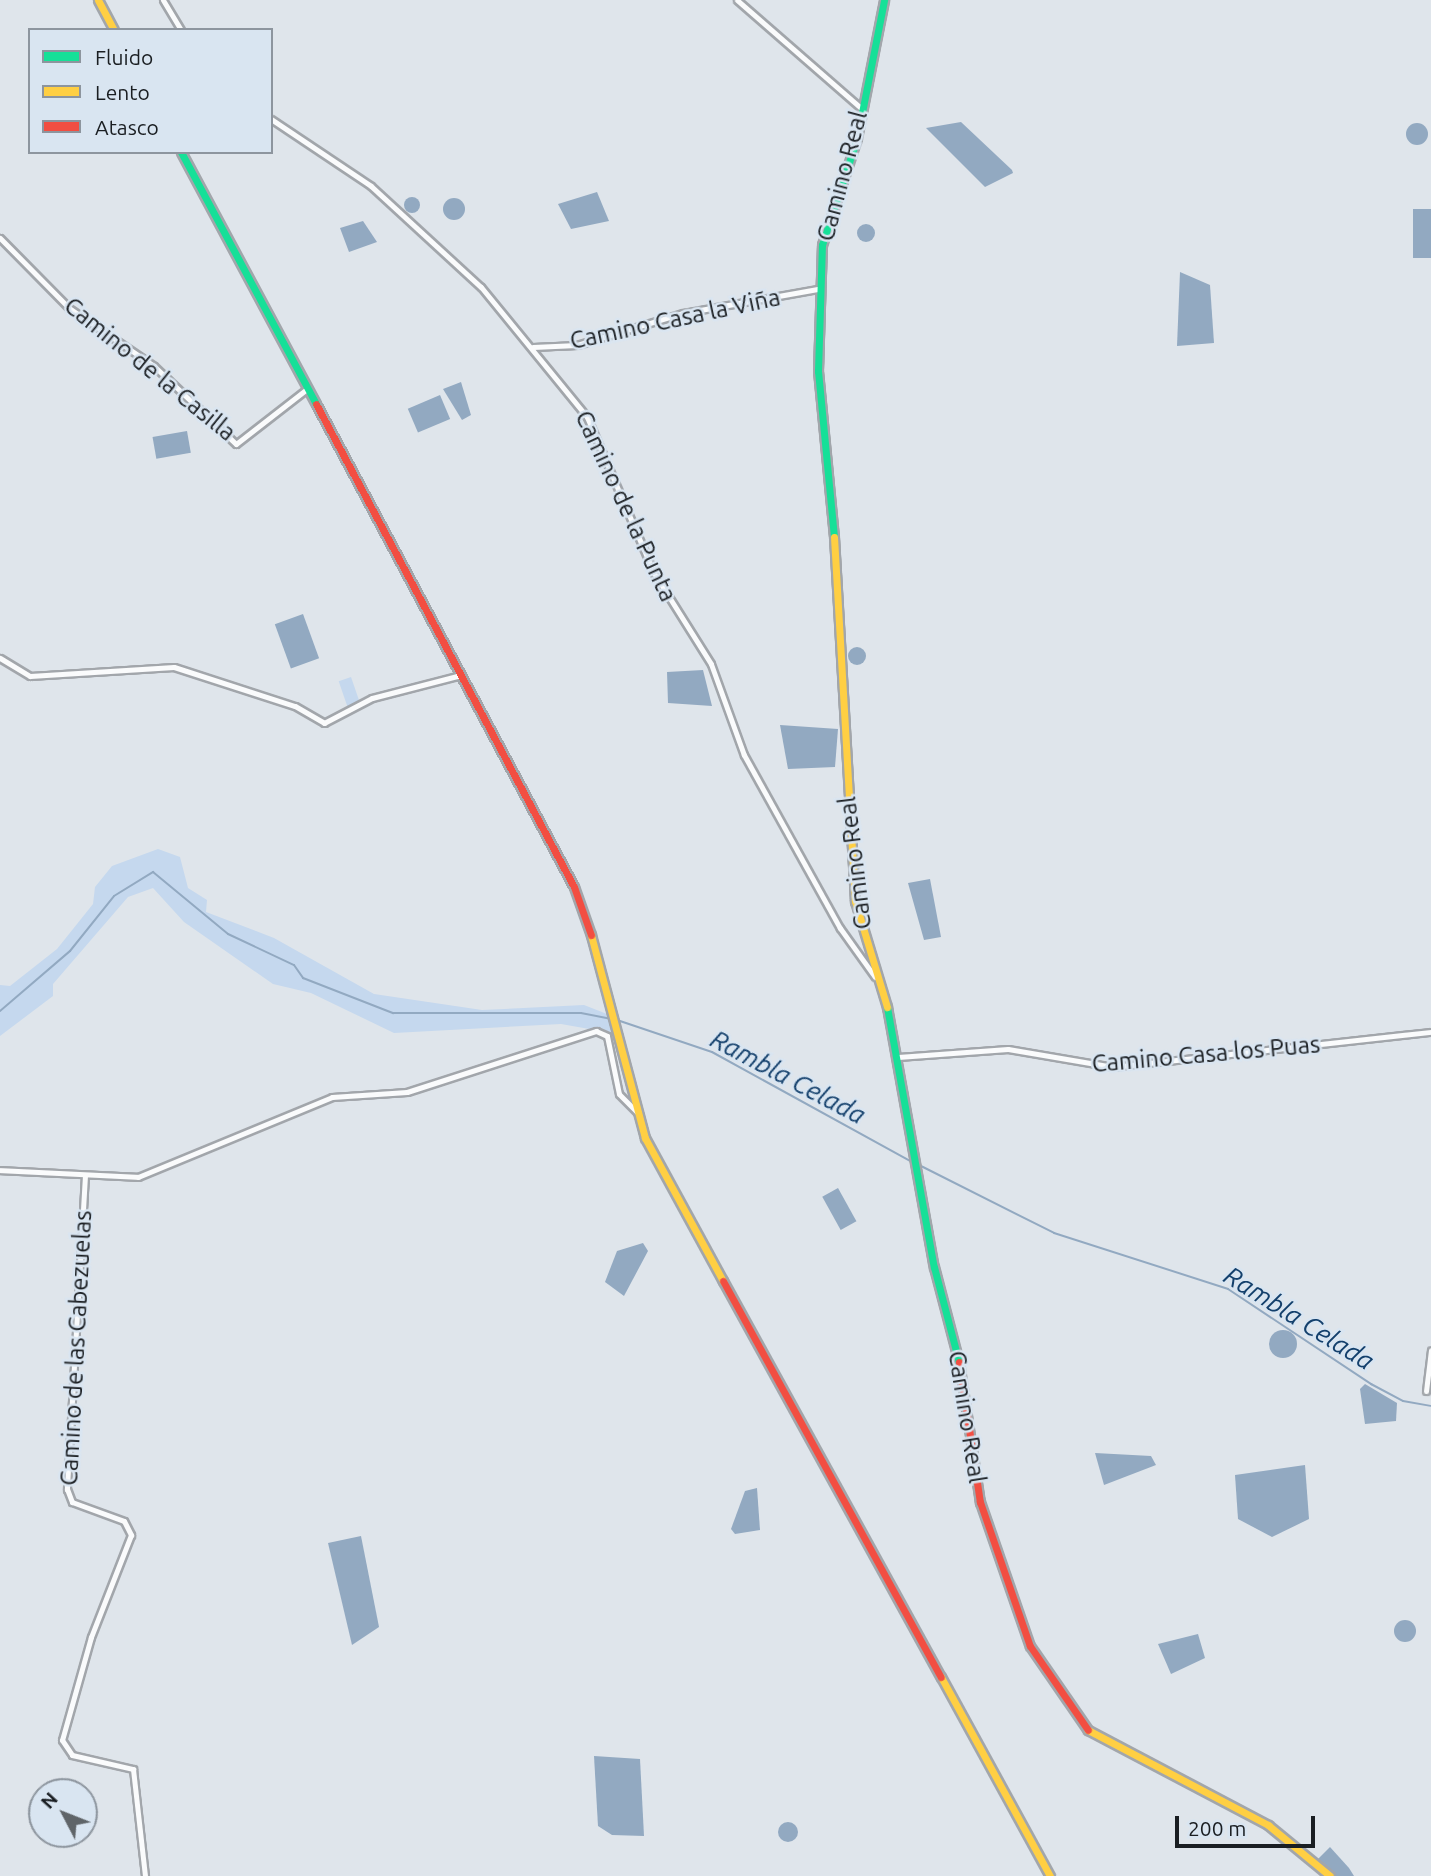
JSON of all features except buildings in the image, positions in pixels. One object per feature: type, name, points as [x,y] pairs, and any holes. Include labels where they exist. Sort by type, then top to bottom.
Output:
[{"type":"street","points":[[98,0],[113,28]]},
{"type":"street","points":[[163,0],[180,28]]},
{"type":"street","points":[[737,0],[861,108]]},
{"type":"street","name":"Camino Real","points":[[884,0],[857,138],[831,202],[818,289],[818,371],[842,636],[850,860],[874,977],[898,1057],[988,1533],[1034,1654],[1093,1737],[1172,1770],[1268,1825],[1329,1876]]},
{"type":"street","name":"Camino de la Punta","points":[[273,120],[390,202],[481,287],[533,347],[587,417],[654,573],[711,664],[744,755],[840,928],[874,977]]},
{"type":"street","points":[[182,154],[574,887],[612,1011],[637,1112],[661,1168],[1050,1876]]},
{"type":"street","name":"Camino de la Casilla","points":[[0,238],[69,308],[154,366],[236,444],[307,390]]},
{"type":"street","name":"Camino Casa la Viña","points":[[533,347],[577,345],[683,313],[818,289]]},
{"type":"street","points":[[0,659],[30,676],[174,667],[301,709],[324,723],[372,698],[461,675]]},
{"type":"street","points":[[0,1170],[138,1177],[332,1097],[407,1092],[596,1031],[607,1036],[619,1094],[637,1112]]},
{"type":"street","name":"Camino Casa los Puas","points":[[898,1057],[1008,1049],[1113,1067],[1431,1032]]},
{"type":"street","name":"Camino de las Cabezuelas","points":[[85,1175],[67,1489],[72,1502],[124,1521],[131,1535],[91,1637],[62,1740],[72,1755],[133,1769],[145,1876]]},
{"type":"street","points":[[1426,1391],[1431,1350]]},
{"type":"shaded area","points":[[961,122],[1013,173],[985,187],[926,128]]},
{"type":"shaded area","points":[[1417,123],[1425,126],[1428,134],[1425,142],[1417,145],[1409,142],[1406,134],[1409,126]]},
{"type":"shaded area","points":[[597,192],[609,221],[571,229],[558,204]]},
{"type":"shaded area","points":[[412,197],[418,199],[418,211],[412,213],[406,211],[404,205],[406,199]]},
{"type":"shaded area","points":[[450,198],[458,198],[465,205],[465,213],[458,220],[450,220],[443,213],[443,205]]},
{"type":"shaded area","points":[[1413,209],[1431,209],[1431,258],[1413,258]]},
{"type":"shaded area","points":[[363,221],[377,242],[349,252],[340,228]]},
{"type":"shaded area","points":[[866,224],[872,227],[875,233],[872,239],[866,242],[860,239],[857,233],[860,227]]},
{"type":"shaded area","points":[[1180,272],[1210,285],[1214,343],[1177,346]]},
{"type":"shaded area","points":[[461,382],[471,415],[462,420],[443,389]]},
{"type":"shaded area","points":[[440,395],[450,419],[418,433],[408,409]]},
{"type":"shaded area","points":[[187,431],[191,453],[156,459],[153,437]]},
{"type":"shaded area","points":[[303,614],[319,658],[291,668],[275,624]]},
{"type":"shaded area","points":[[857,647],[863,650],[866,656],[863,662],[857,665],[851,662],[848,656],[851,650]]},
{"type":"shaded area","points":[[703,670],[712,706],[668,703],[667,672]]},
{"type":"shaded area","points":[[351,677],[360,703],[348,708],[339,681]]},
{"type":"shaded area","points":[[780,725],[838,729],[835,767],[788,769]]},
{"type":"shaded area","points":[[158,849],[180,857],[188,888],[207,900],[206,912],[274,938],[374,994],[482,1010],[584,1005],[607,1014],[612,1033],[561,1024],[394,1033],[311,993],[273,984],[184,922],[153,888],[128,897],[53,984],[53,996],[0,1036],[0,985],[10,986],[57,949],[93,904],[95,887],[112,866]]},
{"type":"shaded area","points":[[930,879],[941,937],[924,940],[908,883]]},
{"type":"shaded area","points":[[838,1188],[856,1221],[841,1230],[822,1197]]},
{"type":"shaded area","points":[[643,1243],[648,1251],[624,1296],[605,1282],[617,1251]]},
{"type":"shaded area","points":[[1283,1330],[1293,1334],[1297,1344],[1293,1354],[1283,1358],[1273,1354],[1269,1344],[1273,1334]]},
{"type":"shaded area","points":[[1365,1384],[1397,1403],[1396,1421],[1365,1424],[1360,1389]]},
{"type":"shaded area","points":[[1095,1453],[1151,1456],[1156,1465],[1104,1485]]},
{"type":"shaded area","points":[[1305,1465],[1309,1519],[1272,1537],[1238,1519],[1235,1475]]},
{"type":"shaded area","points":[[757,1488],[760,1530],[735,1534],[731,1529],[745,1491]]},
{"type":"shaded area","points":[[361,1536],[379,1627],[352,1645],[328,1543]]},
{"type":"shaded area","points":[[1401,1620],[1409,1620],[1416,1627],[1416,1635],[1409,1642],[1401,1642],[1394,1635],[1394,1627]]},
{"type":"shaded area","points":[[1198,1634],[1205,1658],[1171,1674],[1158,1644]]},
{"type":"shaded area","points":[[594,1756],[640,1759],[644,1836],[612,1835],[598,1826]]},
{"type":"shaded area","points":[[788,1822],[795,1825],[798,1832],[795,1839],[788,1842],[781,1839],[778,1832],[781,1825]]},
{"type":"shaded area","points":[[1330,1847],[1354,1876],[1336,1876],[1315,1862]]},
{"type":"waterway","name":"Rambla Celada","points":[[0,1011],[70,951],[114,896],[153,872],[228,934],[294,965],[303,978],[393,1013],[581,1013],[611,1019]]},
{"type":"waterway","name":"Rambla Celada","points":[[620,1021],[712,1052],[912,1162]]},
{"type":"waterway","name":"Rambla Celada","points":[[921,1166],[1054,1233],[1228,1289],[1371,1384],[1403,1401],[1431,1406]]},
{"type":"traffic: fast","points":[[834,537],[818,371],[822,245],[857,138],[884,0]]},
{"type":"traffic: fast","points":[[182,154],[316,404]]},
{"type":"traffic: fast","points":[[887,1007],[934,1267],[959,1362]]},
{"type":"traffic: slow","points":[[98,0],[113,28]]},
{"type":"traffic: slow","points":[[834,537],[855,901],[887,1007]]},
{"type":"traffic: slow","points":[[591,935],[645,1138],[723,1281]]},
{"type":"traffic: slow","points":[[941,1677],[1050,1876]]},
{"type":"traffic: slow","points":[[1088,1730],[1268,1825],[1330,1876]]},
{"type":"traffic: jam","points":[[316,404],[574,887],[591,935]]},
{"type":"traffic: jam","points":[[723,1281],[941,1677]]},
{"type":"traffic: jam","points":[[959,1362],[980,1502],[1030,1646],[1088,1730]]}]
